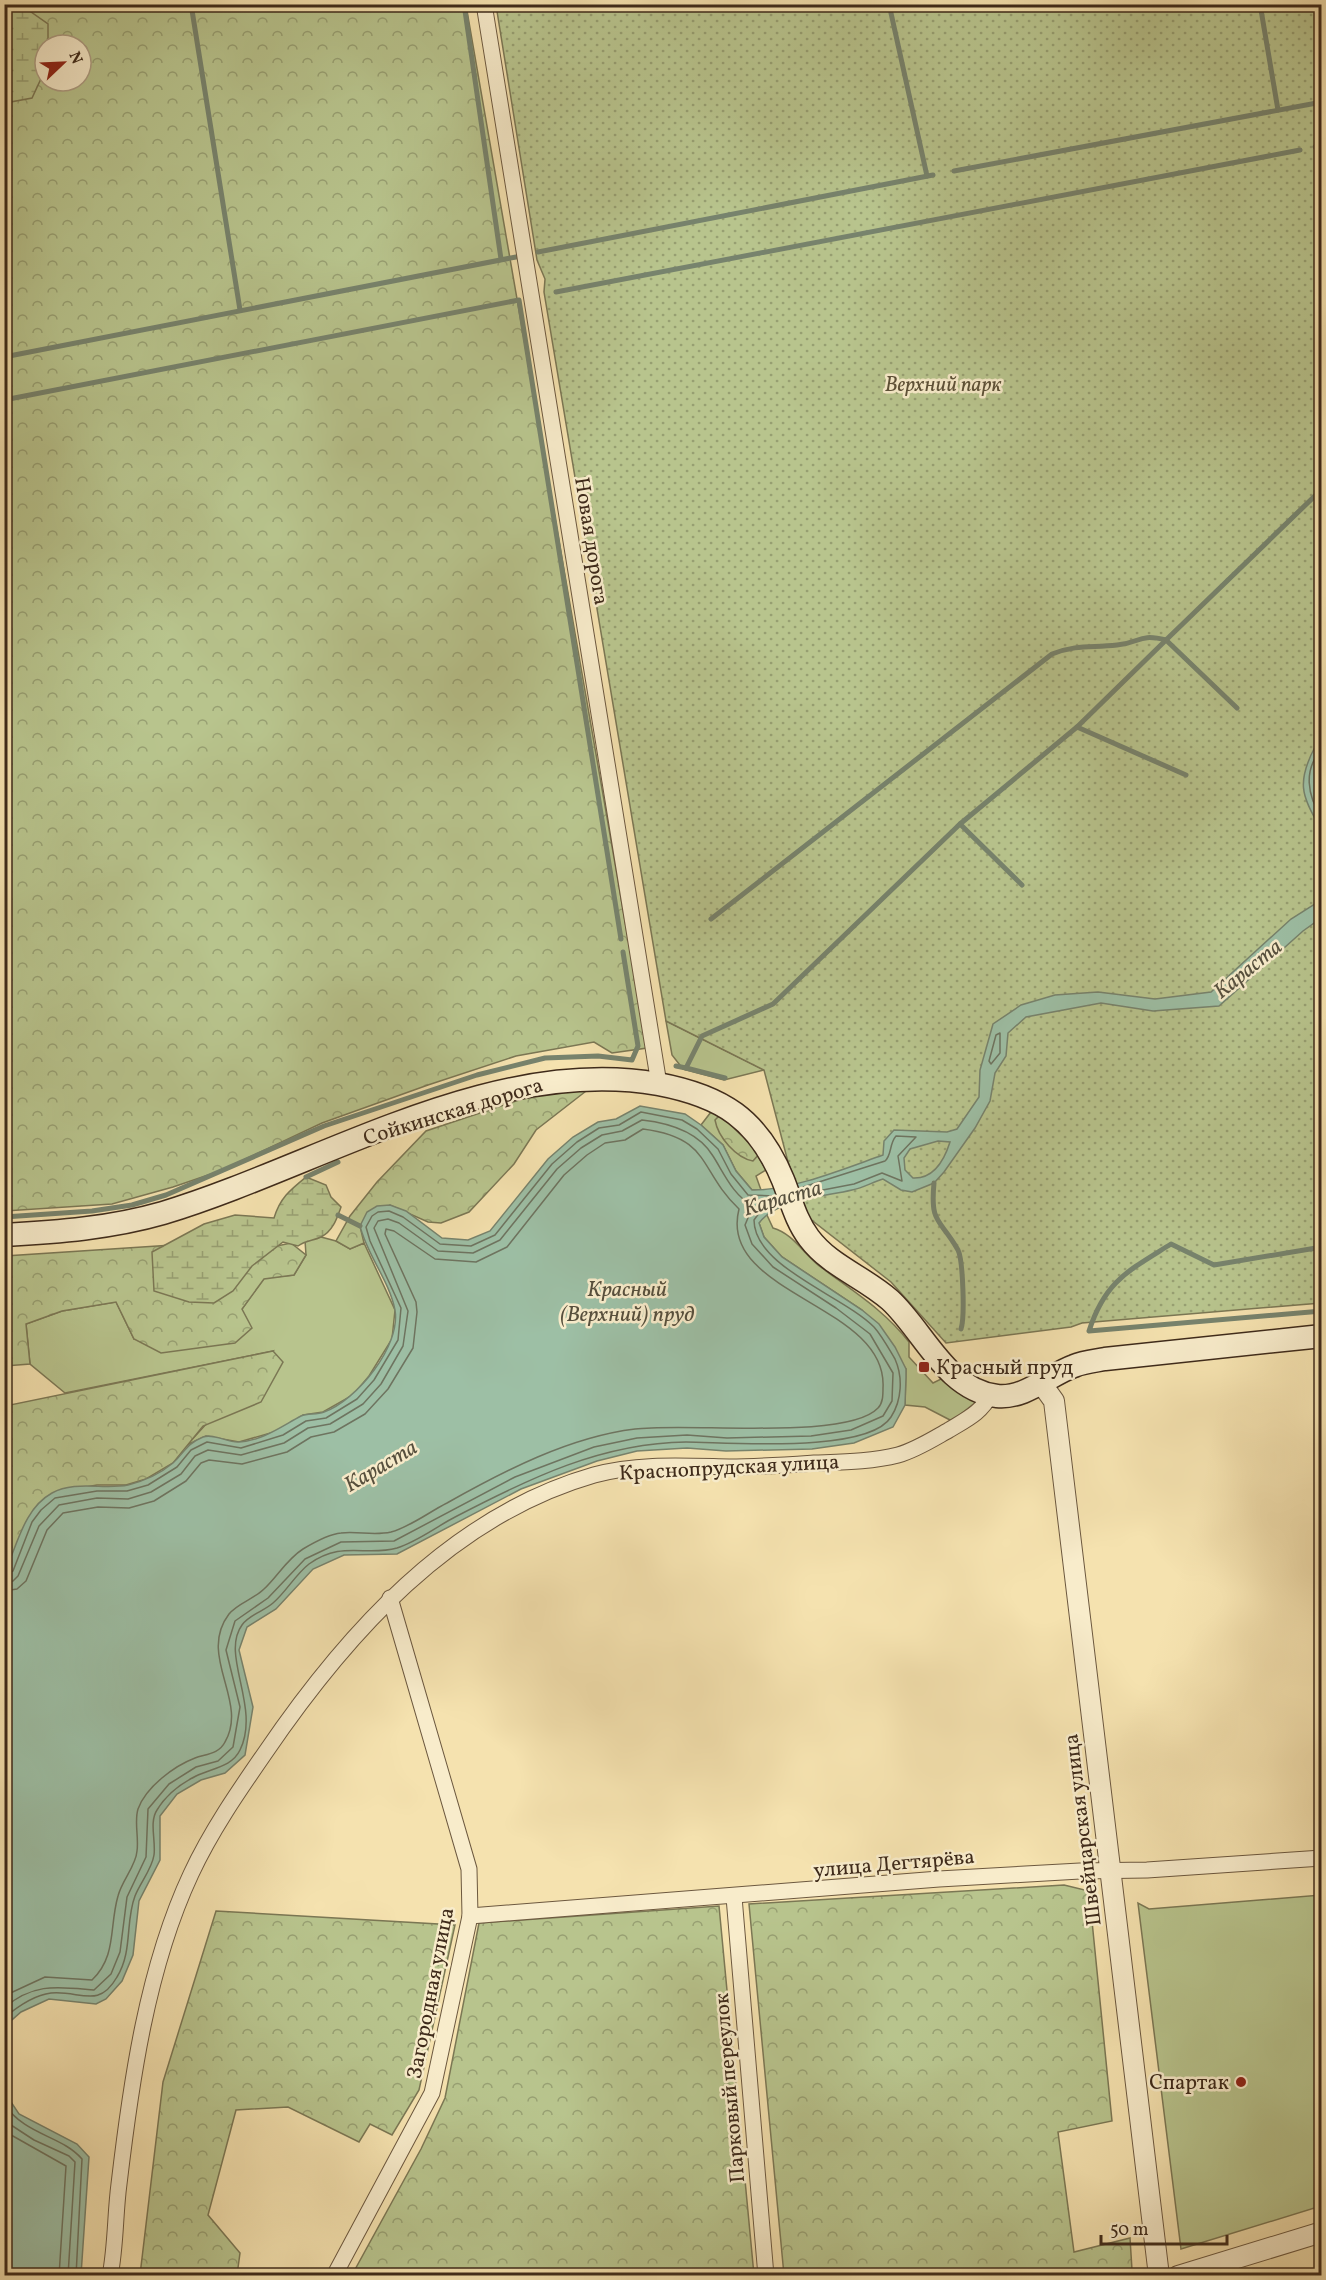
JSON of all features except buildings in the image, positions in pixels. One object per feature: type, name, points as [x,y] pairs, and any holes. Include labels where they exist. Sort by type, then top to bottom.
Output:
[{"type":"main road","name":"Сойкинская дорога","points":[[4,1234],[108,1225],[161,1214],[381,1130],[527,1085],[583,1078],[659,1084],[693,1093],[736,1112],[764,1141],[800,1225],[820,1251],[890,1300],[953,1373],[991,1395]]},
{"type":"main road","points":[[991,1395],[1010,1395],[1041,1383],[1077,1364],[1105,1359],[1322,1336]]},
{"type":"street","name":"Новая дорога","points":[[484,4],[659,1084]]},
{"type":"street","name":"Швейцарская улица","points":[[1041,1383],[1054,1401],[1159,2276]]},
{"type":"street","name":"Краснопрудская улица","points":[[110,2276],[131,2084],[140,2038],[162,1955],[190,1876],[221,1818],[323,1671],[390,1598],[426,1568],[498,1517],[536,1498],[596,1475],[658,1467],[823,1463],[899,1455],[982,1411],[991,1395]]},
{"type":"street","name":"Загородная улица","points":[[334,2276],[432,2093],[470,1916],[469,1869],[390,1598]]},
{"type":"street","name":"улица Дегтярёва","points":[[470,1916],[734,1897],[939,1879],[1080,1871],[1111,1872],[1322,1858]]},
{"type":"street","name":"Парковый переулок","points":[[734,1897],[766,2276]]},
{"type":"street","points":[[1178,2276],[1322,2232]]},
{"type":"green space","points":[[5,4],[21,5],[48,24],[48,33],[33,33],[34,93],[32,98],[5,103]]},
{"type":"green space","points":[[5,5],[466,5],[647,1048],[612,1053],[594,1042],[516,1056],[322,1123],[220,1171],[112,1204],[5,1211]]},
{"type":"green space","name":"Верхний парк","points":[[496,5],[1321,5],[1321,1303],[1082,1323],[1071,1327],[946,1343],[891,1282],[809,1218],[788,1162],[764,1070],[666,1021],[544,292],[545,279],[537,260]]},
{"type":"green space","points":[[666,1021],[764,1070],[724,1080],[683,1069],[672,1055]]},
{"type":"green space","points":[[590,1088],[536,1130],[514,1164],[469,1212],[441,1223],[428,1222],[390,1205],[360,1226],[364,1243],[350,1249],[336,1241],[350,1216],[377,1182],[426,1131],[531,1096]]},
{"type":"green space","points":[[711,1112],[736,1129],[756,1153],[766,1170],[756,1176],[761,1190],[752,1190],[736,1171],[723,1145],[701,1125]]},
{"type":"green space","points":[[720,1115],[760,1153],[753,1161],[740,1156],[724,1140],[715,1120]]},
{"type":"green space","points":[[306,1177],[326,1185],[331,1197],[341,1207],[334,1224],[325,1234],[298,1246],[283,1242],[252,1266],[233,1291],[214,1303],[189,1302],[154,1291],[152,1252],[204,1224],[235,1215],[274,1218],[286,1195]]},
{"type":"green space","points":[[766,1213],[773,1228],[787,1235],[816,1263],[889,1320],[909,1342],[909,1357],[933,1383],[943,1378],[981,1398],[952,1421],[925,1407],[905,1405],[906,1369],[862,1310],[782,1257],[764,1237],[759,1223]]},
{"type":"green space","points":[[321,1237],[336,1241],[350,1249],[364,1243],[395,1310],[392,1339],[369,1376],[353,1395],[323,1412],[303,1415],[281,1430],[239,1442],[206,1436],[187,1445],[273,1351],[65,1393],[30,1364],[26,1324],[62,1311],[116,1302],[134,1339],[242,1309],[264,1278],[294,1275],[306,1255],[305,1240]]},
{"type":"green space","points":[[203,1243],[243,1253],[291,1243],[306,1255],[294,1275],[264,1279],[242,1309],[252,1328],[235,1343],[161,1353],[134,1339],[116,1302],[62,1311],[26,1324],[30,1364],[5,1366],[5,1256]]},
{"type":"green space","points":[[273,1351],[283,1362],[261,1402],[203,1426],[173,1463],[146,1479],[126,1485],[97,1485],[53,1493],[37,1506],[5,1574],[5,1406]]},
{"type":"green space","points":[[1064,1885],[1089,1891],[1112,2121],[1058,2132],[1074,2252],[1130,2238],[1132,2270],[1113,2276],[784,2275],[749,1904]]},
{"type":"green space","name":"Спартак","points":[[1321,1895],[1321,2206],[1181,2249],[1138,1903],[1149,1909]]},
{"type":"green space","points":[[719,1906],[754,2275],[352,2275],[421,2149],[445,2098],[479,1923]]},
{"type":"green space","points":[[216,1911],[455,1925],[419,2090],[392,2135],[370,2124],[359,2142],[288,2107],[236,2110],[208,2215],[240,2253],[237,2275],[140,2275],[163,2082]]},
{"type":"water","points":[[1321,743],[1319,790],[1321,828],[1309,806],[1303,788],[1310,757],[1316,745]]},
{"type":"water","name":"Красный (Верхний) пруд","points":[[1321,900],[1321,918],[1303,931],[1219,1006],[1153,1011],[1101,1003],[1026,1017],[1008,1033],[1006,1056],[995,1073],[990,1101],[975,1128],[934,1183],[912,1192],[901,1190],[883,1179],[856,1189],[789,1204],[767,1215],[759,1223],[764,1237],[782,1257],[862,1310],[879,1324],[895,1347],[906,1369],[906,1378],[905,1405],[893,1427],[854,1443],[812,1449],[726,1451],[687,1448],[637,1451],[597,1461],[521,1489],[397,1554],[344,1555],[313,1569],[276,1609],[247,1627],[239,1650],[253,1707],[245,1755],[225,1773],[201,1780],[177,1794],[160,1816],[160,1860],[139,1901],[133,1955],[122,1981],[106,1999],[96,2004],[49,1999],[21,2012],[5,2026],[4,1574],[22,1529],[42,1500],[61,1489],[80,1486],[128,1485],[163,1470],[173,1463],[189,1445],[203,1437],[212,1436],[235,1442],[256,1439],[301,1416],[324,1412],[350,1396],[363,1384],[384,1355],[395,1324],[392,1299],[360,1226],[367,1212],[377,1206],[390,1205],[406,1211],[442,1238],[468,1240],[490,1231],[548,1159],[573,1137],[598,1122],[616,1119],[640,1106],[685,1114],[701,1125],[723,1145],[736,1171],[752,1190],[783,1187],[818,1178],[883,1155],[884,1141],[894,1130],[947,1132],[957,1129],[979,1097],[980,1070],[993,1024],[1021,1005],[1055,995],[1098,992],[1155,999],[1211,992],[1291,919]],"holes":[[[938,1141],[950,1142],[945,1156],[932,1172],[920,1178],[913,1178],[905,1170],[904,1158],[910,1149]]]},
{"type":"water","points":[[5,2093],[19,2114],[77,2144],[89,2157],[81,2275],[5,2275]]},
{"type":"waterway","points":[[191,4],[240,310]]},
{"type":"waterway","points":[[464,4],[501,259]]},
{"type":"waterway","points":[[889,4],[927,176]]},
{"type":"waterway","points":[[1260,4],[1278,110]]},
{"type":"waterway","points":[[954,171],[1322,102]]},
{"type":"waterway","points":[[1315,147],[1322,146]]},
{"type":"waterway","points":[[556,292],[1300,150]]},
{"type":"waterway","points":[[538,252],[933,175]]},
{"type":"waterway","points":[[4,357],[516,257]]},
{"type":"waterway","points":[[4,400],[519,300],[621,939]]},
{"type":"waterway","points":[[711,919],[1052,654],[1077,648],[1125,644],[1145,638],[1166,640],[1322,489]]},
{"type":"waterway","points":[[1186,775],[1077,727],[1166,640],[1237,708]]},
{"type":"waterway","points":[[676,1066],[686,1068],[702,1036],[773,1004],[960,824],[1077,727]]},
{"type":"waterway","points":[[960,824],[1022,885]]},
{"type":"waterway","points":[[4,1217],[92,1211],[132,1205],[166,1195],[324,1126],[477,1075],[545,1058],[598,1056],[632,1060],[638,1046],[623,952]]},
{"type":"waterway","points":[[686,1068],[725,1078]]},
{"type":"waterway","points":[[306,1177],[338,1162]]},
{"type":"waterway","points":[[934,1183],[935,1214],[960,1256],[963,1301],[961,1329]]},
{"type":"waterway","points":[[338,1215],[360,1226]]},
{"type":"waterway","points":[[1322,1247],[1214,1265],[1171,1244],[1120,1279],[1103,1300],[1089,1331],[1322,1311]]},
{"type":"place","name":"Красный пруд","points":[[924,1367]]},
{"type":"place","name":"Спартак","points":[[1241,2082]]},
{"type":"water label","name":"Караста","points":[[1247,968]]},
{"type":"water label","name":"Караста","points":[[782,1197]]},
{"type":"water label","name":"Караста","points":[[380,1465]]}]
